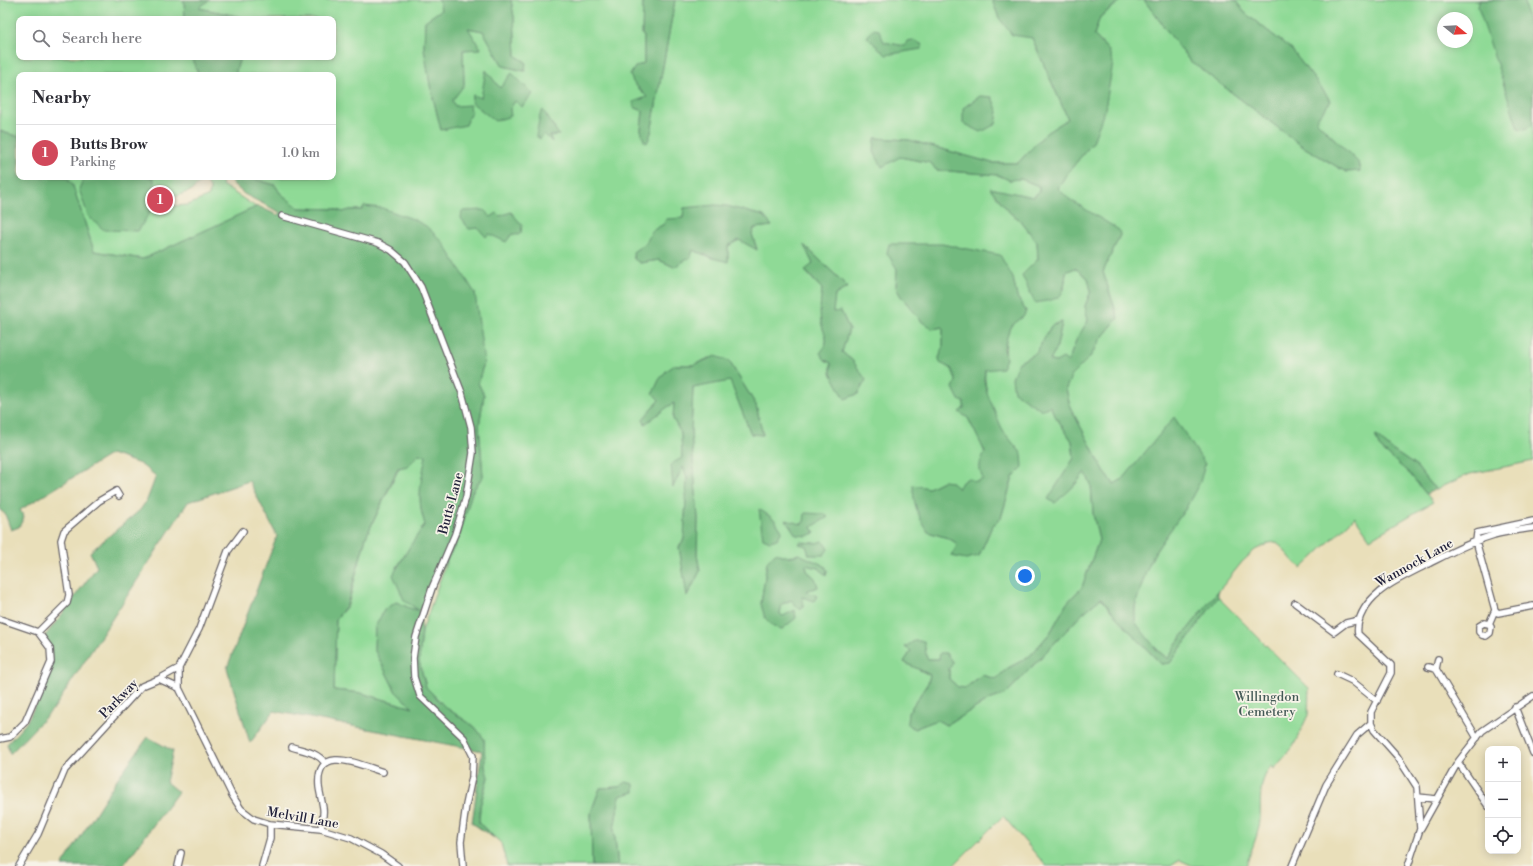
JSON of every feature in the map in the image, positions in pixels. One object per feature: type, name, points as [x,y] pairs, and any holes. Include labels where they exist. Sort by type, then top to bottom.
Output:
[{"type":"street","name":"Butts Lane","points":[[282,216],[378,243],[391,250],[405,262],[421,287],[462,393],[471,427],[473,452],[470,476],[455,534],[432,588],[416,637],[413,658],[414,677],[420,696],[464,738],[473,756],[472,776],[461,842],[463,866]]},
{"type":"street","points":[[38,632],[67,603],[69,595],[60,540],[64,531],[99,501],[116,491],[119,496]]},
{"type":"street","points":[[1489,624],[1495,610],[1476,541],[1477,533],[1533,521]]},
{"type":"street","name":"Wannock Lane","points":[[1359,620],[1370,601],[1386,587],[1448,554],[1476,541],[1494,535],[1533,528]]},
{"type":"street","points":[[159,679],[179,688],[179,668],[199,629],[228,551],[243,531]]},
{"type":"street","points":[[1294,603],[1334,632],[1346,623],[1359,620],[1357,627],[1358,634],[1391,665],[1391,673],[1371,712],[1371,722],[1374,730],[1397,756],[1417,787],[1420,829]]},
{"type":"street","points":[[1495,610],[1498,612],[1533,606]]},
{"type":"street","points":[[0,619],[38,632],[50,648],[51,662],[25,722],[10,736],[0,739]]},
{"type":"street","points":[[1438,659],[1436,669],[1477,738]]},
{"type":"street","points":[[1428,667],[1436,669]]},
{"type":"street","name":"Parkway","points":[[19,866],[38,834],[65,770],[142,686],[179,668]]},
{"type":"street","points":[[1337,674],[1352,681],[1376,701]]},
{"type":"street","name":"Melvill Lane","points":[[179,688],[232,795],[241,809],[254,819],[270,824],[321,829],[351,838],[381,854],[398,866]]},
{"type":"street","points":[[1408,866],[1420,829],[1458,762],[1482,731],[1533,696]]},
{"type":"street","points":[[1515,707],[1533,753]]},
{"type":"street","points":[[1292,866],[1326,785],[1357,735],[1371,722]]},
{"type":"street","points":[[292,747],[315,754],[325,763]]},
{"type":"street","points":[[321,829],[324,815],[319,785],[319,774],[325,763],[333,759],[341,759],[383,772]]},
{"type":"street","points":[[1458,762],[1485,802]]},
{"type":"street","points":[[1418,797],[1436,799]]},
{"type":"street","points":[[262,866],[270,838],[270,824]]},
{"type":"street","points":[[178,866],[181,853]]},
{"type":"green space","points":[[0,0],[184,0],[185,16],[16,16],[16,60],[192,60],[198,72],[16,72],[16,136],[0,131]]},
{"type":"green space","points":[[184,0],[209,0],[199,8],[237,16],[185,16]]},
{"type":"green space","name":"Willingdon Cemetery","points":[[209,0],[439,0],[441,10],[425,21],[424,48],[430,85],[441,130],[454,106],[452,100],[464,85],[463,50],[481,48],[467,28],[483,31],[503,66],[524,71],[526,62],[516,56],[514,17],[511,0],[643,0],[642,35],[644,36],[644,63],[635,67],[633,82],[647,97],[634,107],[643,111],[641,130],[651,133],[675,0],[992,0],[999,18],[1032,38],[1068,119],[1046,133],[1018,163],[992,163],[909,140],[875,138],[900,157],[931,163],[936,170],[998,175],[1009,180],[1021,179],[1039,186],[1039,192],[1033,197],[991,189],[1010,213],[1019,219],[1037,242],[1038,259],[1031,293],[1035,302],[1064,290],[1066,272],[1075,268],[1088,278],[1091,291],[1085,306],[1088,321],[1077,338],[1068,362],[1050,361],[1057,346],[1062,322],[1051,326],[1037,352],[1018,363],[1050,405],[1054,414],[1072,441],[1074,458],[1049,499],[1073,487],[1085,472],[1091,484],[1093,513],[1099,540],[1082,587],[1067,603],[1050,633],[1029,657],[1008,668],[996,679],[982,675],[965,688],[958,687],[949,679],[949,669],[939,659],[926,659],[905,647],[911,651],[904,662],[930,675],[928,683],[908,713],[914,729],[937,720],[946,725],[989,700],[1006,694],[1083,613],[1101,598],[1118,619],[1161,664],[1170,663],[1218,597],[1309,688],[1308,715],[1293,747],[1274,769],[1272,766],[1263,780],[1261,787],[1259,827],[1246,866],[1193,866],[1180,860],[1171,866],[1046,866],[1003,816],[953,866],[618,866],[614,829],[620,795],[634,792],[619,787],[600,788],[591,812],[592,866],[507,866],[501,843],[479,823],[480,806],[488,778],[485,767],[484,739],[475,727],[445,707],[426,687],[419,661],[422,631],[447,560],[458,540],[472,492],[483,476],[479,426],[484,395],[478,383],[484,362],[364,206],[362,210],[350,210],[343,212],[334,209],[299,208],[280,193],[275,185],[257,180],[336,180],[336,72],[236,71],[239,60],[336,60],[336,16],[237,16],[199,8]],"holes":[[[512,73],[516,100],[509,109],[471,102],[473,95],[481,98],[501,88]],[[684,208],[772,226],[755,228],[752,234],[757,249],[739,240],[728,246],[728,261],[713,258],[692,250],[674,267],[659,260],[640,263],[633,252],[646,243],[652,231],[664,224],[683,218]],[[805,246],[848,287],[835,295],[832,313],[841,311],[849,329],[842,352],[853,361],[846,398],[831,373],[831,363],[825,360],[827,337],[821,321],[822,289],[805,271],[813,264]],[[897,269],[1013,278],[1017,297],[1026,311],[1025,314],[1008,330],[1006,359],[985,370],[987,393],[995,416],[1004,433],[1022,454],[1013,477],[1001,518],[992,526],[979,556],[952,556],[958,544],[948,538],[928,532],[929,488],[943,481],[958,489],[983,479],[985,454],[982,445],[969,421],[952,369],[939,358],[943,348],[943,326],[922,322],[900,295],[896,287]],[[709,358],[729,361],[756,405],[763,435],[751,434],[730,380],[693,388],[691,433],[698,518],[697,555],[700,571],[688,595],[679,547],[684,539],[687,478],[683,466],[673,486],[682,458],[681,433],[673,419],[674,403],[644,419],[659,400],[675,365],[693,365]],[[799,554],[827,570],[826,575],[819,568],[806,565],[807,571],[815,578],[818,587],[805,591],[801,596],[782,604],[779,614],[782,617],[761,604],[767,562]]]},
{"type":"green space","points":[[439,0],[511,0],[514,17],[516,56],[526,62],[525,71],[503,66],[483,31],[468,28],[481,49],[463,50],[464,85],[452,101],[455,106],[470,105],[471,112],[466,125],[441,130],[430,85],[424,48],[425,21],[441,10]]},
{"type":"green space","points":[[643,0],[675,0],[651,133],[647,143],[644,141],[641,130],[643,111],[634,107],[633,102],[647,97],[633,82],[630,75],[635,67],[644,63],[644,36],[642,35]]},
{"type":"green space","points":[[992,0],[1122,0],[1100,17],[1094,35],[1109,51],[1113,63],[1105,109],[1093,142],[1066,175],[1058,188],[1069,199],[1119,230],[1120,235],[1103,272],[1118,318],[1100,340],[1090,357],[1072,375],[1066,388],[1070,407],[1106,474],[1114,484],[1123,479],[1174,417],[1205,464],[1200,482],[1186,508],[1155,552],[1146,572],[1135,606],[1135,622],[1157,650],[1168,659],[1176,644],[1218,591],[1218,597],[1170,663],[1161,664],[1118,619],[1101,598],[1083,613],[1006,694],[989,700],[946,725],[937,720],[914,729],[907,723],[908,713],[928,683],[930,675],[904,662],[911,651],[905,647],[914,641],[924,641],[927,659],[939,659],[940,653],[946,653],[953,663],[949,669],[949,679],[958,687],[966,688],[982,675],[996,679],[1008,668],[1029,657],[1050,633],[1067,603],[1082,587],[1099,540],[1093,513],[1091,484],[1085,472],[1073,487],[1055,503],[1048,499],[1074,458],[1072,441],[1050,406],[1041,410],[1014,392],[1012,378],[1018,363],[1037,352],[1051,326],[1062,322],[1057,346],[1050,361],[1056,362],[1063,358],[1068,362],[1077,338],[1088,321],[1085,306],[1091,291],[1088,278],[1075,268],[1066,272],[1064,288],[1060,296],[1051,300],[1035,303],[1022,275],[1038,259],[1037,242],[1019,219],[1010,213],[990,188],[1033,197],[1039,192],[1039,186],[1021,179],[1009,180],[998,175],[936,170],[931,163],[900,157],[882,167],[874,152],[875,138],[909,140],[992,163],[1018,163],[1046,133],[1068,119],[1032,38],[1012,35],[999,18]]},
{"type":"green space","points":[[1122,0],[1144,0],[1189,60],[1302,146],[1346,172],[1360,171],[1358,162],[1317,122],[1318,117],[1331,101],[1291,49],[1245,13],[1235,0],[1533,0],[1533,461],[1470,474],[1436,489],[1430,484],[1417,467],[1392,450],[1376,436],[1379,447],[1410,474],[1433,502],[1370,539],[1355,517],[1302,568],[1295,563],[1277,542],[1269,543],[1255,550],[1242,562],[1176,644],[1168,659],[1142,633],[1136,623],[1135,608],[1144,575],[1153,557],[1163,540],[1186,508],[1123,479],[1114,484],[1106,474],[1070,407],[1066,388],[1072,375],[1090,357],[1100,340],[1118,318],[1103,272],[1120,235],[1069,199],[1058,188],[1066,175],[1093,142],[1109,51],[1094,35],[1100,17]]},
{"type":"green space","points":[[1144,0],[1235,0],[1245,13],[1291,49],[1331,101],[1318,117],[1317,122],[1358,162],[1360,171],[1346,172],[1302,146],[1189,60]]},
{"type":"green space","points":[[1479,0],[1524,0],[1533,55],[1533,125],[1525,129],[1518,128],[1478,7]]},
{"type":"green space","points":[[873,29],[879,30],[884,42],[905,46],[907,41],[913,40],[923,45],[921,49],[886,55],[867,37]]},
{"type":"green space","points":[[192,60],[239,60],[236,72],[198,72]]},
{"type":"green space","points":[[486,70],[500,88],[512,73],[533,94],[522,107],[515,101],[510,109],[511,116],[495,121],[471,102],[473,95],[481,98]]},
{"type":"green space","points":[[980,96],[992,97],[998,112],[996,124],[981,132],[963,123],[963,108]]},
{"type":"green space","points":[[543,110],[559,135],[550,136],[552,142],[544,134],[540,139],[536,136],[540,115]]},
{"type":"green space","points":[[0,131],[16,136],[16,180],[68,180],[72,183],[94,251],[143,259],[258,206],[277,215],[281,213],[244,194],[231,182],[236,180],[257,180],[275,185],[280,193],[299,208],[334,209],[343,212],[350,210],[362,210],[364,206],[382,208],[413,219],[426,226],[442,241],[475,293],[484,362],[478,383],[484,395],[479,426],[483,476],[472,492],[458,540],[438,575],[422,609],[419,610],[422,631],[419,661],[426,687],[445,707],[475,727],[484,739],[485,767],[488,777],[480,806],[479,823],[494,838],[472,823],[482,751],[274,711],[250,743],[227,668],[277,536],[249,481],[188,502],[55,707],[10,754],[7,744],[26,723],[37,702],[51,656],[45,636],[97,567],[90,552],[140,510],[147,500],[156,476],[140,464],[111,454],[20,510],[24,517],[19,527],[11,530],[5,514],[0,510]],"holes":[[[419,454],[426,456],[421,482],[420,498],[422,515],[425,524],[393,575],[404,600],[418,610],[396,602],[384,610],[375,627],[374,649],[396,692],[413,708],[361,693],[334,690],[336,619],[347,605],[366,537],[398,468],[408,466]]]},
{"type":"green space","points":[[68,180],[203,180],[223,180],[222,185],[256,207],[143,259],[94,251],[72,183]],"holes":[[[203,180],[210,187],[209,196],[188,205],[174,206],[172,198],[192,190]]]},
{"type":"green space","points":[[83,180],[154,180],[154,197],[150,212],[138,231],[104,230],[88,216],[79,189]]},
{"type":"green space","points":[[715,205],[727,206],[764,216],[772,226],[754,228],[752,234],[757,250],[739,240],[728,246],[728,262],[693,250],[691,257],[674,267],[659,260],[640,263],[634,259],[633,252],[646,243],[652,231],[664,224],[666,219],[683,218],[684,208]]},
{"type":"green space","points":[[484,210],[491,217],[497,213],[500,216],[511,212],[522,225],[521,233],[518,235],[512,234],[506,242],[489,234],[486,237],[478,228],[469,229],[461,218],[462,211]]},
{"type":"green space","points":[[889,244],[942,244],[1000,255],[1013,278],[1017,297],[1026,311],[1024,316],[1010,327],[1004,348],[1006,359],[1002,368],[985,370],[984,380],[987,393],[1003,431],[1022,454],[1023,467],[1013,477],[1001,518],[992,526],[979,556],[966,559],[951,556],[958,544],[948,538],[928,532],[921,521],[915,504],[913,485],[929,488],[943,481],[952,482],[958,489],[962,482],[968,478],[976,482],[983,479],[980,472],[980,466],[981,459],[985,452],[968,418],[959,412],[964,408],[964,402],[959,400],[953,388],[956,381],[952,369],[940,363],[939,358],[943,348],[943,327],[933,329],[922,322],[900,295],[896,287],[897,269],[887,253]]},
{"type":"green space","points":[[804,245],[848,287],[835,295],[833,312],[841,311],[849,329],[842,352],[853,361],[866,380],[858,394],[845,399],[831,373],[831,363],[825,360],[820,353],[826,344],[826,337],[820,317],[822,289],[805,270],[813,264]]},
{"type":"green space","points":[[716,356],[729,361],[756,405],[763,435],[751,434],[730,381],[693,388],[691,433],[698,518],[697,555],[700,571],[687,596],[679,547],[684,539],[687,478],[683,467],[673,487],[671,464],[682,458],[681,433],[673,419],[674,403],[645,424],[643,419],[659,400],[653,393],[659,380],[666,371],[675,365],[693,365]]},
{"type":"green space","points":[[1375,435],[1392,450],[1417,467],[1430,484],[1436,489],[1426,494],[1410,474],[1379,447]]},
{"type":"green space","points":[[419,454],[426,456],[420,498],[422,515],[425,524],[397,567],[412,606],[419,610],[412,609],[396,602],[375,627],[374,649],[396,692],[414,708],[361,693],[334,690],[336,619],[348,605],[366,537],[399,468],[408,465]]},
{"type":"green space","points":[[759,509],[774,519],[782,531],[777,539],[770,541],[763,538]]},
{"type":"green space","points":[[805,513],[824,514],[828,517],[812,527],[815,533],[807,536],[796,535],[786,520],[801,524],[804,522]]},
{"type":"green space","points":[[823,541],[828,549],[824,555],[809,555],[806,546],[799,544],[800,542],[816,543]]},
{"type":"green space","points":[[775,553],[789,557],[799,554],[825,566],[827,570],[826,576],[819,568],[806,565],[807,571],[815,578],[818,587],[806,591],[817,596],[814,601],[802,597],[804,605],[799,609],[791,600],[782,604],[780,614],[783,616],[795,610],[796,618],[781,630],[772,625],[765,618],[761,604],[767,562]]},
{"type":"green space","points":[[148,737],[173,751],[166,782],[178,792],[123,866],[62,866],[117,779]]},
{"type":"green space","points":[[626,782],[634,784],[634,792],[620,796],[614,829],[618,866],[592,866],[591,812],[600,788],[619,787]]},
{"type":"place","name":"Butts Brow","points":[[160,200]]}]
